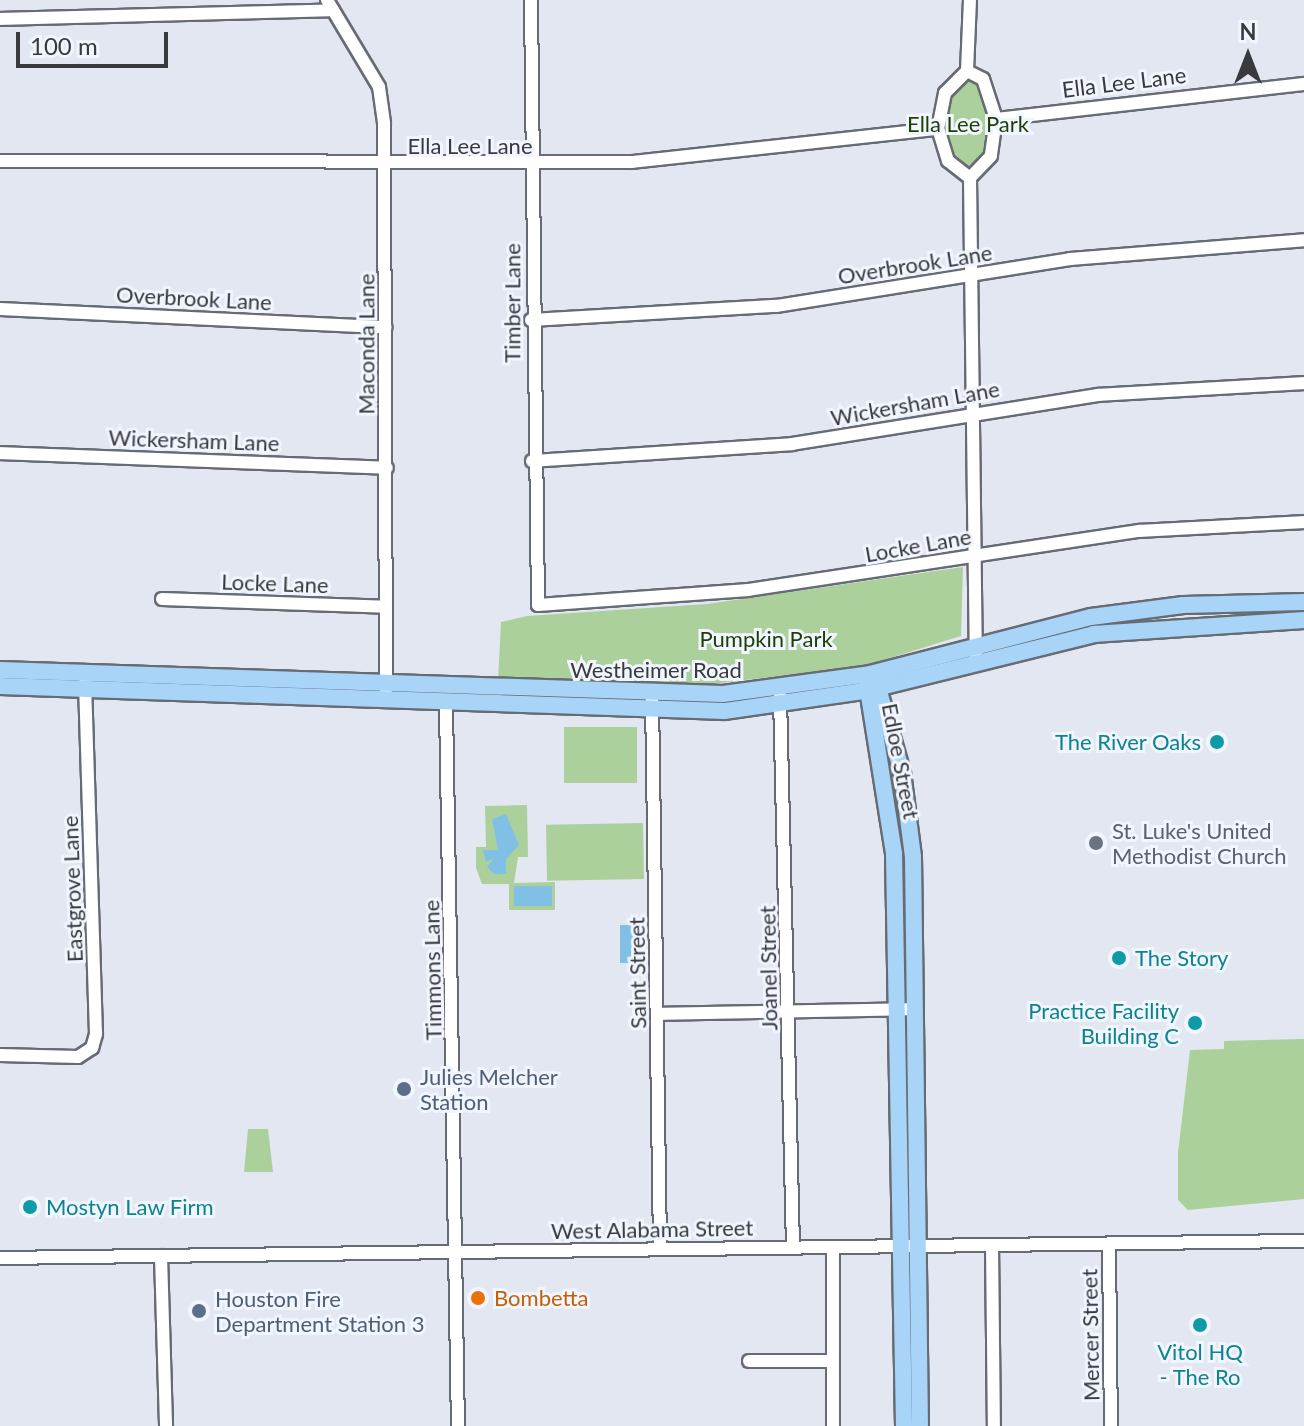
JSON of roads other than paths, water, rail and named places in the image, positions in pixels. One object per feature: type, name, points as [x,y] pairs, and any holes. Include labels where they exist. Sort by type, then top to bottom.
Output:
[{"type":"main road","name":"Westheimer Road","points":[[780,697],[870,674],[1144,618],[1304,602]]},
{"type":"main road","name":"Westheimer Road","points":[[1144,618],[1304,620]]},
{"type":"main road","name":"Westheimer Road","points":[[386,694],[446,705],[545,700],[652,704],[780,697],[872,690],[976,653]]},
{"type":"main road","name":"Westheimer Road","points":[[0,670],[85,682]]},
{"type":"main road","name":"Edloe Street","points":[[870,674],[886,781],[917,1105],[910,1246]]},
{"type":"main road","name":"Westheimer Road","points":[[0,686],[85,682],[386,694],[478,689],[545,700]]},
{"type":"main road","points":[[446,705],[478,689]]},
{"type":"main road","name":"Edloe Street","points":[[872,690],[902,772],[913,893],[900,1106],[910,1246],[912,1400],[920,1426]]},
{"type":"main road","points":[[895,893],[913,893]]},
{"type":"main road","points":[[900,1106],[917,1105]]},
{"type":"main road","name":"Edloe Street","points":[[904,1426],[912,1400]]},
{"type":"street","name":"Timber Lane","points":[[531,0],[532,461],[538,605]]},
{"type":"street","points":[[970,0],[967,71],[945,93],[938,129],[948,161],[970,178]]},
{"type":"street","points":[[0,19],[330,5]]},
{"type":"street","name":"Maconda Lane","points":[[330,5],[379,87],[385,166],[386,694]]},
{"type":"street","points":[[967,71],[983,79],[996,119],[991,156],[970,178],[973,276],[971,556],[976,653]]},
{"type":"street","name":"Ella Lee Lane","points":[[996,119],[1304,84]]},
{"type":"street","name":"Ella Lee Lane","points":[[0,161],[532,165],[771,152],[938,129]]},
{"type":"street","name":"Overbrook Lane","points":[[531,320],[777,306],[1153,249],[1304,240]]},
{"type":"street","name":"Overbrook Lane","points":[[0,309],[386,327]]},
{"type":"street","name":"Wickersham Lane","points":[[532,461],[792,444],[972,414],[1156,389],[1304,383]]},
{"type":"street","name":"Wickersham Lane","points":[[0,453],[387,468]]},
{"type":"street","name":"Locke Lane","points":[[538,605],[748,590],[1140,531],[1304,522]]},
{"type":"street","name":"Locke Lane","points":[[162,599],[386,607]]},
{"type":"street","name":"Eastgrove Lane","points":[[0,1055],[78,1057],[92,1048],[96,1034],[85,682]]},
{"type":"street","name":"Joanel Street","points":[[780,697],[793,1247]]},
{"type":"street","name":"Saint Street","points":[[652,704],[660,1249]]},
{"type":"street","name":"Timmons Lane","points":[[446,705],[458,1426]]},
{"type":"street","points":[[657,1014],[906,1009]]},
{"type":"street","name":"West Alabama Street","points":[[0,1258],[1304,1241]]},
{"type":"street","name":"Mercer Street","points":[[1109,1244],[1111,1426]]},
{"type":"street","points":[[992,1245],[994,1426]]},
{"type":"street","points":[[833,1247],[833,1426]]},
{"type":"street","points":[[161,1256],[166,1426]]},
{"type":"street","points":[[749,1361],[833,1361]]},
{"type":"water","points":[[506,814],[519,845],[506,859],[506,874],[494,874],[487,867],[494,858],[486,862],[483,850],[498,850],[492,819]]},
{"type":"water","points":[[514,886],[552,886],[552,906],[514,906]]},
{"type":"water","points":[[620,925],[640,925],[640,963],[620,963]]},
{"type":"place","name":"The River Oaks","points":[[1217,742]]},
{"type":"place","name":"St. Luke's United Methodist Church","points":[[1096,843]]},
{"type":"place","name":"The Story","points":[[1119,958]]},
{"type":"place","name":"Practice Facility Building C","points":[[1195,1023]]},
{"type":"place","name":"Julies Melcher Station","points":[[404,1089]]},
{"type":"place","name":"Mostyn Law Firm","points":[[30,1207]]},
{"type":"place","name":"Bombetta","points":[[478,1298]]},
{"type":"place","name":"Houston Fire Department Station 3","points":[[199,1311]]},
{"type":"place","name":"Vitol HQ - The Ro","points":[[1200,1325]]},
{"type":"park label","name":"Ella Lee Park","points":[[968,124]]},
{"type":"park label","name":"Pumpkin Park","points":[[766,639]]}]
